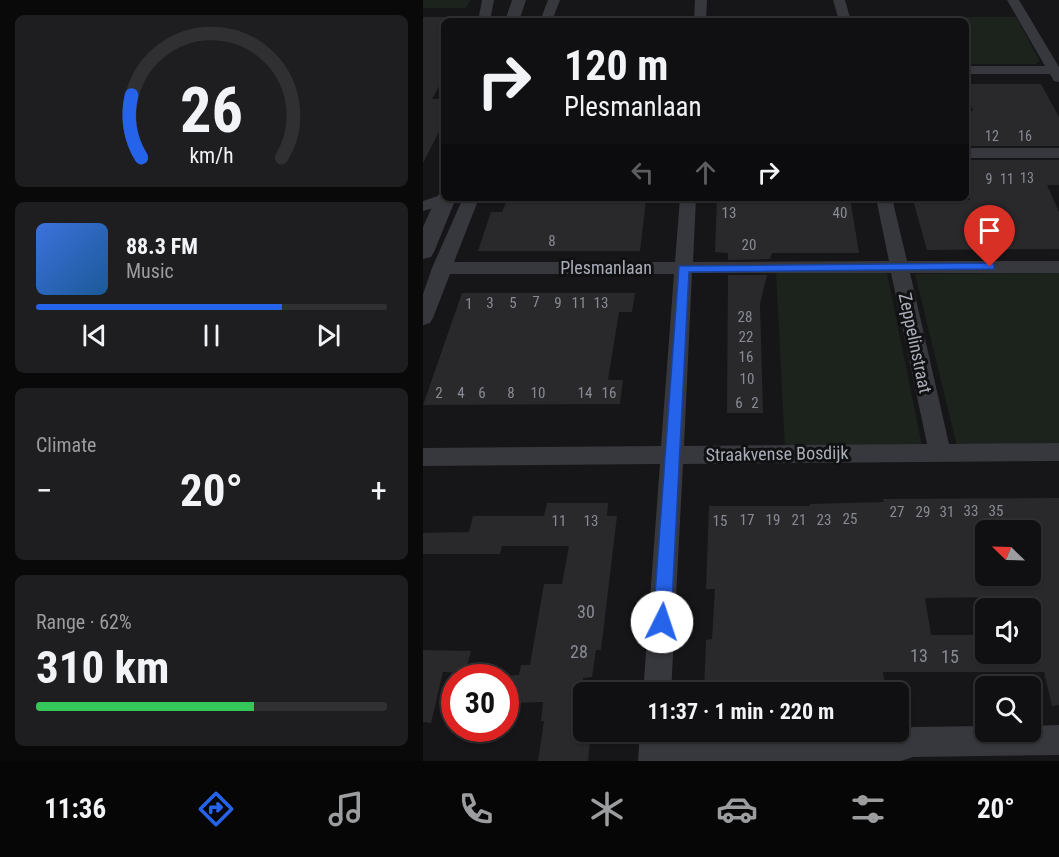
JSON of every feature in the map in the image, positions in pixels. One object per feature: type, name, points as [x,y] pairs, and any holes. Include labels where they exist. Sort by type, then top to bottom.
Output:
[{"type":"street","points":[[485,18],[488,0]]},
{"type":"street","points":[[513,18],[519,0]]},
{"type":"street","points":[[547,18],[554,0]]},
{"type":"street","points":[[700,18],[701,0]]},
{"type":"street","points":[[840,0],[844,18]]},
{"type":"street","points":[[1013,0],[1057,74]]},
{"type":"street","points":[[969,70],[1057,74]]},
{"type":"street","points":[[969,153],[1059,153]]},
{"type":"street","points":[[423,206],[441,200]]},
{"type":"street","points":[[423,252],[444,201]]},
{"type":"street","points":[[423,318],[441,268],[470,201]]},
{"type":"street","points":[[658,682],[688,201]]},
{"type":"street","name":"Zeppelinstraat","points":[[885,201],[940,452]]},
{"type":"street","points":[[435,224],[458,230]]},
{"type":"street","name":"Plesmanlaan","points":[[441,268],[1059,267]]},
{"type":"street","name":"Straakvense Bosdijk","points":[[423,458],[1059,452]]},
{"type":"street","points":[[654,748],[881,753],[913,742],[1059,740]]},
{"type":"shaded area","points":[[423,0],[470,0],[466,8],[423,8]]},
{"type":"shaded area","points":[[1016,17],[1040,61],[1036,64],[969,64],[969,18],[891,18]]},
{"type":"shaded area","points":[[776,273],[887,273],[922,446],[785,447]]},
{"type":"shaded area","points":[[1059,273],[1059,446],[957,446],[915,274]]},
{"type":"building","points":[[423,17],[444,17],[441,18],[441,82],[432,99],[441,99],[441,128],[423,163]]},
{"type":"building","points":[[969,84],[1041,84],[1059,117],[1059,146],[969,146],[969,111],[973,111],[969,100]]},
{"type":"building","points":[[969,160],[1059,160],[1059,185],[1047,185],[1059,212],[1059,249],[927,250],[913,201],[970,200]]},
{"type":"building","points":[[646,201],[640,251],[478,251],[491,212],[502,212],[506,203]]},
{"type":"building","points":[[717,201],[824,203],[824,201],[850,201],[859,253],[772,253],[770,259],[728,260],[728,253],[715,252]]},
{"type":"building","points":[[728,275],[767,275],[760,304],[763,413],[727,413]]},
{"type":"building","points":[[462,293],[635,293],[632,312],[619,312],[608,380],[623,380],[620,404],[423,405]]},
{"type":"building","points":[[1059,498],[1059,705],[1052,706],[1044,672],[883,672],[884,682],[704,682],[706,640],[712,639],[715,589],[706,589],[709,506],[810,506],[810,504],[884,502],[883,499]]},
{"type":"building","points":[[547,503],[608,503],[607,516],[617,516],[601,650],[596,650],[592,677],[583,678],[583,682],[573,682],[573,742],[590,742],[588,761],[538,761],[544,721],[541,721],[543,702],[519,703],[521,665],[530,665],[544,584],[562,584],[569,546],[502,546],[500,554],[423,554],[423,533],[469,532],[473,516],[544,516]]},
{"type":"building","points":[[423,650],[471,651],[467,664],[441,664],[441,680],[431,723],[423,722]]},
{"type":"route","points":[[662,622],[683,269],[990,267]]}]
